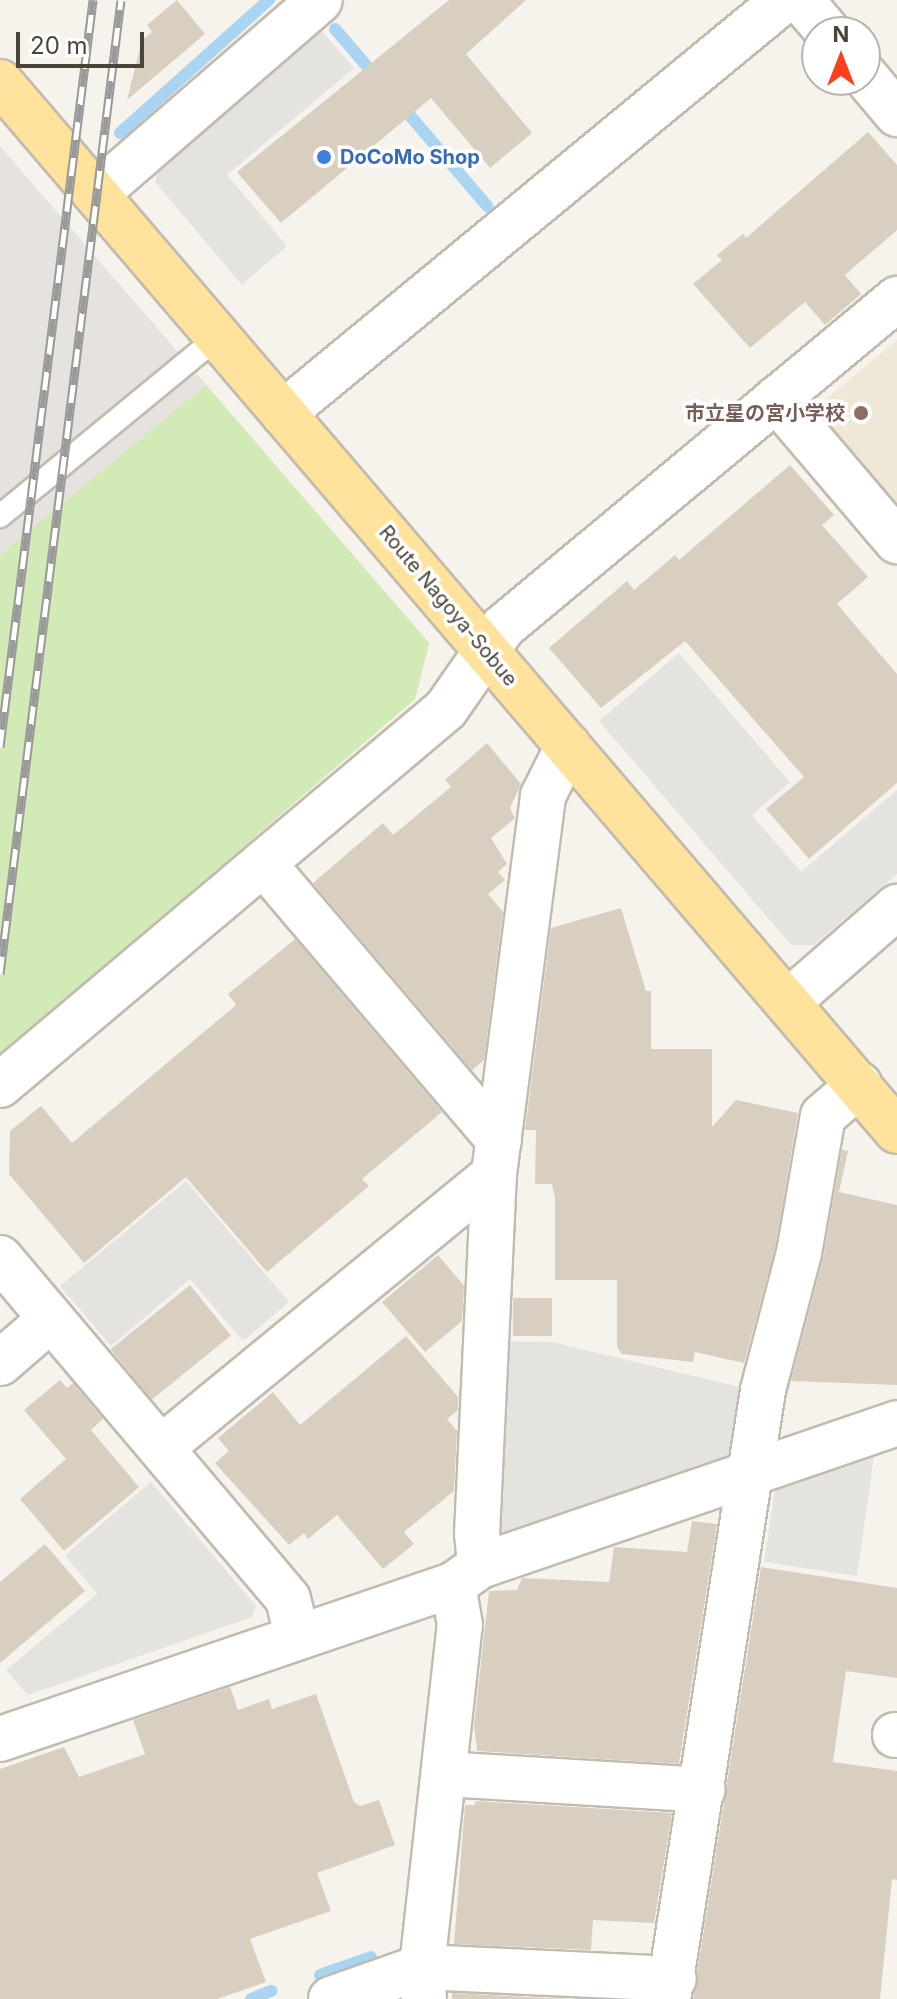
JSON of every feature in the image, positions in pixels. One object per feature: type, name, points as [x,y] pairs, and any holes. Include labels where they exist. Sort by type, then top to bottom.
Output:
[{"type":"main road","name":"Route Nagoya-Sobue","points":[[0,82],[897,1131]]},
{"type":"street","points":[[96,194],[320,0]]},
{"type":"street","points":[[283,413],[784,0]]},
{"type":"street","points":[[801,0],[814,16]]},
{"type":"street","points":[[881,95],[897,114]]},
{"type":"street","points":[[0,1085],[446,709],[503,627],[897,299]]},
{"type":"street","points":[[776,399],[897,541]]},
{"type":"street","points":[[423,1983],[460,1625],[477,1534],[496,1157],[543,796],[568,746]]},
{"type":"street","points":[[263,863],[496,1157]]},
{"type":"street","points":[[788,1002],[897,907]]},
{"type":"street","points":[[331,1999],[423,1983],[671,1989],[763,1390],[799,1253],[823,1116],[859,1085]]},
{"type":"street","points":[[161,1448],[496,1157]]},
{"type":"street","points":[[0,1258],[288,1599],[297,1635]]},
{"type":"street","points":[[0,1363],[51,1319]]},
{"type":"street","points":[[0,1739],[897,1423]]},
{"type":"street","points":[[444,1774],[703,1790]]},
{"type":"lane","points":[[0,516],[218,337]]},
{"type":"shaded area","points":[[320,29],[354,68],[227,175],[287,246],[242,285],[156,183],[156,168]]},
{"type":"shaded area","points":[[0,146],[429,643],[415,699],[0,1056]]},
{"type":"shaded area","name":"市立星の宮小学校","points":[[897,340],[897,508],[826,425],[825,400]]},
{"type":"shaded area","points":[[679,653],[790,782],[752,815],[801,872],[897,790],[897,874],[814,945],[791,945],[599,721]]},
{"type":"shaded area","points":[[186,1181],[289,1302],[243,1341],[190,1279],[111,1346],[60,1286]]},
{"type":"shaded area","points":[[500,1341],[552,1342],[752,1390],[744,1444],[729,1457],[504,1538],[491,1531]]},
{"type":"shaded area","points":[[874,1456],[857,1576],[764,1562],[775,1490]]},
{"type":"shaded area","points":[[151,1482],[256,1606],[252,1617],[28,1695],[6,1670],[97,1594],[65,1555]]},
{"type":"green space","points":[[206,385],[429,643],[415,699],[0,1056],[0,555]]},
{"type":"building","points":[[177,0],[205,34],[127,100],[142,40],[152,32],[147,25]]},
{"type":"building","points":[[449,0],[526,0],[466,54],[532,133],[490,168],[431,98],[281,223],[237,172]]},
{"type":"building","points":[[868,132],[897,165],[897,230],[845,275],[861,294],[825,325],[805,302],[750,348],[693,284],[722,260],[717,255],[743,234],[746,238]]},
{"type":"building","points":[[790,465],[834,515],[822,525],[868,577],[837,604],[897,674],[897,783],[809,859],[766,809],[804,777],[685,641],[601,708],[549,648],[627,581],[634,590],[675,555],[679,560]]},
{"type":"building","points":[[487,743],[521,784],[510,808],[515,818],[491,838],[507,864],[498,872],[505,880],[488,894],[503,912],[484,1060],[472,1070],[313,883],[383,823],[393,835],[451,787],[445,780]]},
{"type":"building","points":[[621,908],[646,991],[651,991],[651,1049],[712,1049],[712,1127],[736,1100],[798,1113],[775,1248],[744,1363],[695,1352],[693,1362],[622,1354],[617,1347],[617,1280],[555,1280],[555,1198],[552,1184],[535,1184],[536,1130],[525,1130],[551,928]]},
{"type":"building","points":[[295,939],[442,1112],[362,1179],[369,1186],[267,1272],[186,1177],[84,1263],[9,1174],[10,1131],[41,1106],[72,1143],[236,1005],[228,994]]},
{"type":"building","points":[[842,1150],[848,1151],[839,1192],[897,1205],[897,1385],[791,1381],[823,1259]]},
{"type":"building","points":[[438,1255],[464,1286],[462,1321],[425,1352],[382,1302]]},
{"type":"building","points":[[190,1285],[231,1336],[152,1400],[111,1349]]},
{"type":"building","points":[[513,1298],[552,1298],[552,1336],[513,1336]]},
{"type":"building","points":[[406,1336],[458,1397],[458,1410],[447,1419],[457,1431],[454,1491],[404,1532],[414,1544],[383,1569],[337,1515],[308,1539],[304,1533],[289,1545],[215,1463],[229,1451],[218,1438],[273,1392],[300,1425]]},
{"type":"building","points":[[60,1380],[67,1388],[73,1383],[103,1419],[91,1430],[139,1487],[64,1551],[20,1499],[66,1459],[24,1410]]},
{"type":"building","points":[[692,1521],[717,1524],[679,1764],[477,1751],[474,1725],[489,1591],[517,1590],[522,1578],[609,1582],[614,1547],[687,1552]]},
{"type":"building","points":[[45,1544],[85,1591],[0,1663],[0,1582]]},
{"type":"building","points":[[761,1567],[897,1588],[897,1678],[846,1671],[833,1762],[897,1771],[897,1880],[892,1879],[880,1999],[693,1999]]},
{"type":"building","points":[[230,1687],[238,1710],[269,1699],[272,1709],[316,1694],[354,1802],[360,1806],[379,1800],[395,1845],[317,1873],[331,1911],[250,1939],[266,1982],[217,1999],[0,1999],[0,1769],[64,1747],[79,1777],[145,1754],[133,1720]]},
{"type":"building","points":[[475,1801],[672,1813],[654,1923],[593,1920],[591,1950],[454,1944],[465,1805],[475,1805]]},
{"type":"building","points":[[452,1993],[568,1999],[452,1999]]},
{"type":"waterway","points":[[120,133],[269,0]]},
{"type":"waterway","points":[[335,29],[377,78]]},
{"type":"waterway","points":[[400,104],[487,206]]},
{"type":"waterway","points":[[320,1975],[371,1957]]},
{"type":"waterway","points":[[251,1999],[271,1991]]},
{"type":"railway","points":[[0,747],[93,0]]},
{"type":"railway","points":[[0,974],[121,0]]},
{"type":"place","name":"DoCoMo Shop","points":[[324,157]]},
{"type":"place","name":"市立星の宮小学校","points":[[861,413]]}]
